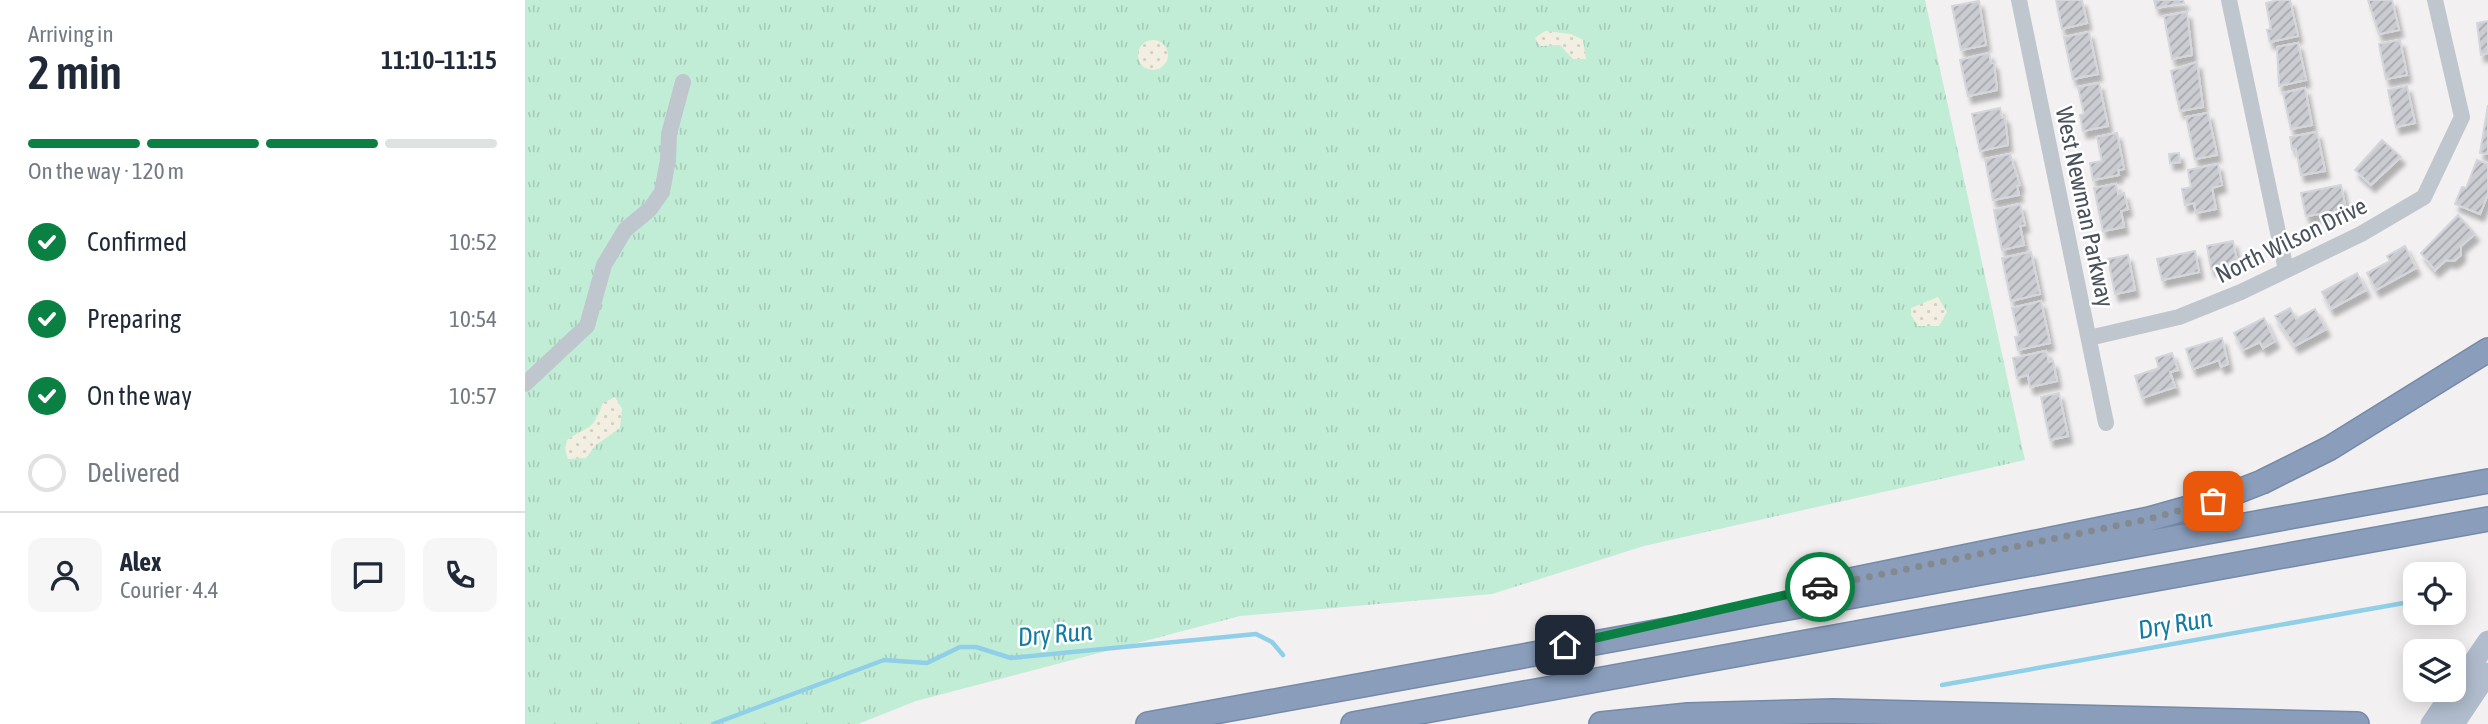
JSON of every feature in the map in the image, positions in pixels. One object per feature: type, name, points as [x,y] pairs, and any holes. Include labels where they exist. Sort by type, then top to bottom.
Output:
[{"type":"highway","points":[[1469,664],[2204,504],[2262,482],[2330,449],[2488,350]]},
{"type":"highway","points":[[1148,724],[2488,481]]},
{"type":"highway","points":[[1353,724],[2488,519]]},
{"type":"highway","points":[[1601,724],[1688,715],[1833,711],[2357,724]]},
{"type":"main road","points":[[2431,724],[2488,641]]},
{"type":"main road","points":[[2455,724],[2488,673]]},
{"type":"street","name":"West Newman Parkway","points":[[2019,0],[2106,423]]},
{"type":"street","points":[[2229,0],[2286,270]]},
{"type":"street","name":"North Wilson Drive","points":[[2089,338],[2179,317],[2241,292],[2361,234],[2424,197],[2462,117],[2435,0]]},
{"type":"street","points":[[525,384],[587,326],[604,265],[625,230],[650,209],[662,192],[668,160],[669,134],[683,82]]},
{"type":"green space","points":[[525,0],[1925,0],[2025,460],[1644,546],[1492,594],[1240,616],[916,701],[858,724],[525,724]]},
{"type":"sand","points":[[1545,31],[1571,34],[1583,40],[1586,59],[1573,59],[1560,45],[1540,46],[1535,38]]},
{"type":"sand","points":[[1153,40],[1164,44],[1168,55],[1164,66],[1153,70],[1142,66],[1138,55],[1142,44]]},
{"type":"sand","points":[[1938,297],[1947,312],[1939,326],[1918,326],[1911,315],[1911,308]]},
{"type":"sand","points":[[615,397],[622,409],[620,428],[596,445],[586,458],[568,459],[565,449],[567,440],[590,426],[603,403]]},
{"type":"building","points":[[2056,0],[2082,0],[2087,23],[2062,29]]},
{"type":"building","points":[[2154,0],[2183,0],[2184,3],[2156,8]]},
{"type":"building","points":[[2290,0],[2298,36],[2270,42],[2267,30],[2271,29],[2266,3]]},
{"type":"building","points":[[2368,0],[2392,0],[2399,30],[2379,34]]},
{"type":"building","points":[[1979,1],[1986,45],[1961,50],[1952,6]]},
{"type":"building","points":[[2187,12],[2192,55],[2172,59],[2164,16]]},
{"type":"building","points":[[2488,21],[2488,53],[2481,55],[2477,23]]},
{"type":"building","points":[[2089,32],[2098,74],[2073,79],[2064,37]]},
{"type":"building","points":[[2400,40],[2407,75],[2386,79],[2379,44]]},
{"type":"building","points":[[2298,43],[2306,80],[2279,86],[2277,47]]},
{"type":"building","points":[[1989,53],[1991,63],[1994,63],[1997,90],[1968,96],[1960,60]]},
{"type":"building","points":[[2197,62],[2203,107],[2180,111],[2171,71]]},
{"type":"building","points":[[2099,83],[2108,126],[2083,131],[2080,115],[2084,114],[2078,87]]},
{"type":"building","points":[[2407,86],[2415,123],[2396,127],[2388,90]]},
{"type":"building","points":[[2305,88],[2312,125],[2291,129],[2283,93]]},
{"type":"building","points":[[2488,105],[2488,154],[2480,153]]},
{"type":"building","points":[[2000,108],[2002,118],[2005,117],[2008,145],[1980,151],[1972,114]]},
{"type":"building","points":[[2208,113],[2217,155],[2195,159],[2186,117]]},
{"type":"building","points":[[2317,132],[2325,171],[2301,175],[2296,149],[2292,149],[2290,137]]},
{"type":"building","points":[[2117,133],[2124,169],[2118,170],[2119,175],[2093,180],[2090,163],[2102,161],[2097,137]]},
{"type":"building","points":[[2382,140],[2401,157],[2371,185],[2355,170]]},
{"type":"building","points":[[2179,153],[2180,162],[2170,163],[2169,154]]},
{"type":"building","points":[[2010,154],[2020,185],[2017,186],[2019,195],[1993,200],[1985,159]]},
{"type":"building","points":[[2477,160],[2488,164],[2488,194],[2480,214],[2455,204],[2462,187],[2466,188]]},
{"type":"building","points":[[2218,164],[2222,185],[2212,188],[2216,209],[2196,213],[2194,203],[2185,205],[2182,189],[2191,187],[2188,170]]},
{"type":"building","points":[[2116,184],[2118,194],[2124,193],[2128,209],[2121,211],[2124,227],[2103,231],[2094,188]]},
{"type":"building","points":[[2341,185],[2346,210],[2306,216],[2301,193]]},
{"type":"building","points":[[2020,204],[2025,225],[2020,226],[2024,245],[2002,250],[1994,210]]},
{"type":"building","points":[[2458,215],[2475,234],[2461,246],[2461,255],[2454,261],[2446,260],[2435,270],[2421,253]]},
{"type":"building","points":[[2233,241],[2237,261],[2211,269],[2207,246]]},
{"type":"building","points":[[2405,246],[2416,268],[2376,290],[2367,273],[2390,261],[2387,256]]},
{"type":"building","points":[[2195,251],[2199,272],[2162,280],[2157,259]]},
{"type":"building","points":[[2031,252],[2040,294],[2011,301],[2002,258]]},
{"type":"building","points":[[2128,255],[2135,290],[2115,294],[2108,259]]},
{"type":"building","points":[[2357,273],[2366,290],[2331,309],[2322,292]]},
{"type":"building","points":[[2041,301],[2050,343],[2018,350],[2015,337],[2019,336],[2012,308]]},
{"type":"building","points":[[2290,308],[2296,319],[2315,309],[2326,329],[2295,346],[2275,316]]},
{"type":"building","points":[[2264,318],[2275,341],[2263,348],[2260,342],[2243,350],[2234,333]]},
{"type":"building","points":[[2222,338],[2228,364],[2221,367],[2219,360],[2193,369],[2186,349]]},
{"type":"building","points":[[2046,351],[2049,362],[2053,361],[2057,381],[2030,387],[2028,375],[2017,378],[2013,358]]},
{"type":"building","points":[[2172,353],[2178,370],[2170,372],[2175,387],[2142,398],[2135,376],[2159,368],[2156,358]]},
{"type":"building","points":[[2059,393],[2068,436],[2050,440],[2041,397]]},
{"type":"waterway","name":"Dry Run","points":[[1942,685],[2403,603]]},
{"type":"waterway","name":"Dry Run","points":[[713,724],[884,660],[927,663],[960,647],[976,647],[1011,658],[1256,634],[1272,642],[1283,655]]},
{"type":"way so far","points":[[1820,587],[1964,555],[2149,519],[2213,501]]},
{"type":"route","points":[[1565,645],[1820,587]]}]
